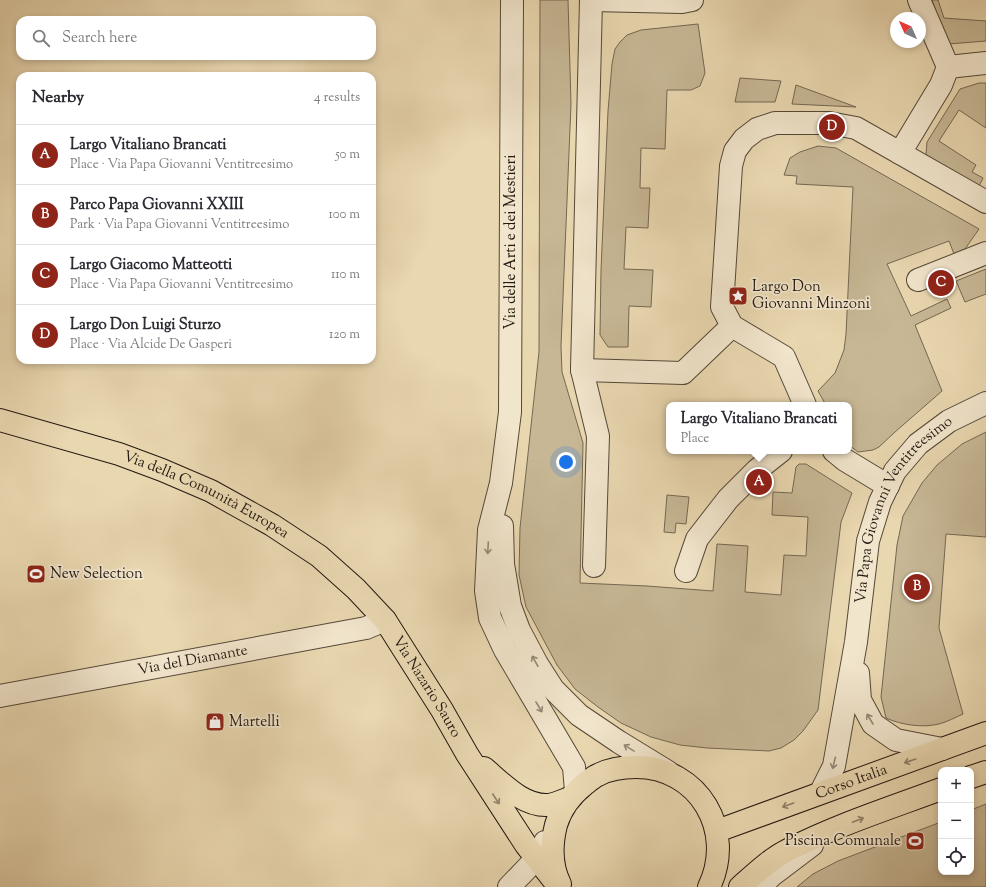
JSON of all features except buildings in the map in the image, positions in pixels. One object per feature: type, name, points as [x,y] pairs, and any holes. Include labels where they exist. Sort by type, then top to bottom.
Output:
[{"type":"main road","name":"Via della Comunità Europea","points":[[0,420],[119,454],[162,470],[211,491],[272,525],[319,556],[356,589],[385,620]]},
{"type":"main road","name":"Via Nazario Sauro","points":[[385,620],[468,754],[536,859],[560,887]]},
{"type":"main road","name":"Corso Italia","points":[[717,830],[986,733]]},
{"type":"main road","points":[[468,754],[519,797],[537,805],[551,804],[573,794],[598,775],[623,767],[649,767],[675,776],[694,790],[708,808],[717,830],[719,853],[715,875],[709,887]]},
{"type":"main road","points":[[974,776],[986,772]]},
{"type":"main road","points":[[740,887],[765,866],[787,851],[834,830],[938,790]]},
{"type":"main road","points":[[560,887],[552,857],[553,836],[559,816],[573,794]]},
{"type":"street","name":"Via delle Arti e dei Mestieri","points":[[501,483],[510,412],[512,0]]},
{"type":"street","points":[[594,566],[598,436],[582,370],[591,0],[682,2],[692,0]]},
{"type":"street","points":[[900,153],[941,85],[948,67],[919,0]]},
{"type":"street","points":[[948,67],[986,63]]},
{"type":"street","points":[[804,402],[784,357],[732,326],[722,307],[731,166],[735,151],[744,139],[757,129],[775,123],[829,123],[856,128],[986,202]]},
{"type":"street","points":[[918,280],[986,253]]},
{"type":"street","points":[[582,370],[683,373],[732,326]]},
{"type":"street","name":"Via Papa Giovanni Ventitreesimo","points":[[856,642],[868,541],[880,502],[895,471],[918,444],[949,421],[986,403]]},
{"type":"street","points":[[686,571],[697,539],[728,500],[758,470],[777,454]]},
{"type":"street","points":[[838,454],[888,486]]},
{"type":"street","points":[[501,483],[504,564],[510,606],[519,630],[537,664],[553,689],[579,715],[619,742],[675,776]]},
{"type":"street","points":[[501,483],[489,530],[486,591],[490,618],[505,650],[574,767],[573,794]]},
{"type":"street","name":"Via del Diamante","points":[[0,696],[366,628],[385,620]]},
{"type":"street","points":[[856,642],[860,700],[873,724],[896,740],[942,749]]},
{"type":"street","points":[[821,792],[834,766],[856,642]]},
{"type":"street","points":[[509,887],[536,859],[559,816]]},
{"type":"street","points":[[761,887],[799,854],[834,830]]},
{"type":"shaded area","points":[[540,0],[568,0],[571,104],[561,346],[562,372],[583,443],[580,583],[713,591],[717,544],[748,546],[745,592],[781,595],[784,555],[806,556],[808,517],[772,515],[773,492],[792,493],[796,467],[799,464],[806,464],[852,493],[841,522],[818,710],[803,731],[794,740],[781,748],[769,751],[680,745],[651,737],[621,723],[575,689],[557,665],[526,607],[519,575],[520,528],[539,352]]},
{"type":"shaded area","points":[[932,0],[938,0],[944,18],[986,21],[986,41],[948,44]]},
{"type":"shaded area","points":[[698,24],[705,73],[700,86],[691,90],[667,90],[665,149],[641,148],[640,188],[650,188],[648,228],[626,227],[624,269],[653,270],[651,307],[629,306],[628,347],[608,347],[600,335],[601,270],[608,111],[612,64],[615,49],[627,35],[641,30]]},
{"type":"shaded area","points":[[740,78],[781,81],[775,102],[735,102]]},
{"type":"shaded area","points":[[979,83],[986,83],[986,128],[959,110],[939,141],[976,165],[972,172],[983,178],[978,188],[930,159],[926,154],[927,142],[960,89]]},
{"type":"shaded area","points":[[796,85],[856,107],[792,104]]},
{"type":"shaded area","points":[[818,146],[836,148],[979,229],[965,249],[954,254],[949,241],[887,264],[911,316],[947,299],[951,308],[915,325],[942,391],[879,447],[873,450],[858,452],[852,447],[852,402],[824,402],[818,391],[835,373],[844,350],[853,187],[796,184],[797,176],[784,175],[790,158],[800,152]]},
{"type":"shaded area","points":[[986,269],[986,294],[965,302],[956,281]]},
{"type":"shaded area","points":[[986,432],[986,537],[946,534],[939,628],[963,714],[945,722],[933,725],[919,726],[898,722],[886,718],[881,697],[897,545],[903,516],[922,483],[937,465],[962,444]]},
{"type":"shaded area","points":[[667,495],[689,497],[686,524],[676,523],[675,533],[664,532]]},
{"type":"shaded area","name":"Piscina Comunale","points":[[986,804],[986,887],[797,887],[813,874],[838,861],[938,823],[938,875],[974,875],[974,809]]},
{"type":"place","name":"Largo Don Luigi Sturzo","points":[[832,127]]},
{"type":"place","name":"Largo Giacomo Matteotti","points":[[941,283]]},
{"type":"place","name":"Largo Don Giovanni Minzoni","points":[[738,296]]},
{"type":"place","name":"Largo Vitaliano Brancati","points":[[759,482]]},
{"type":"place","name":"New Selection","points":[[36,574]]},
{"type":"place","name":"Parco Papa Giovanni XXIII","points":[[917,587]]},
{"type":"place","name":"Martelli","points":[[215,722]]},
{"type":"place","name":"Piscina Comunale","points":[[915,841]]}]
